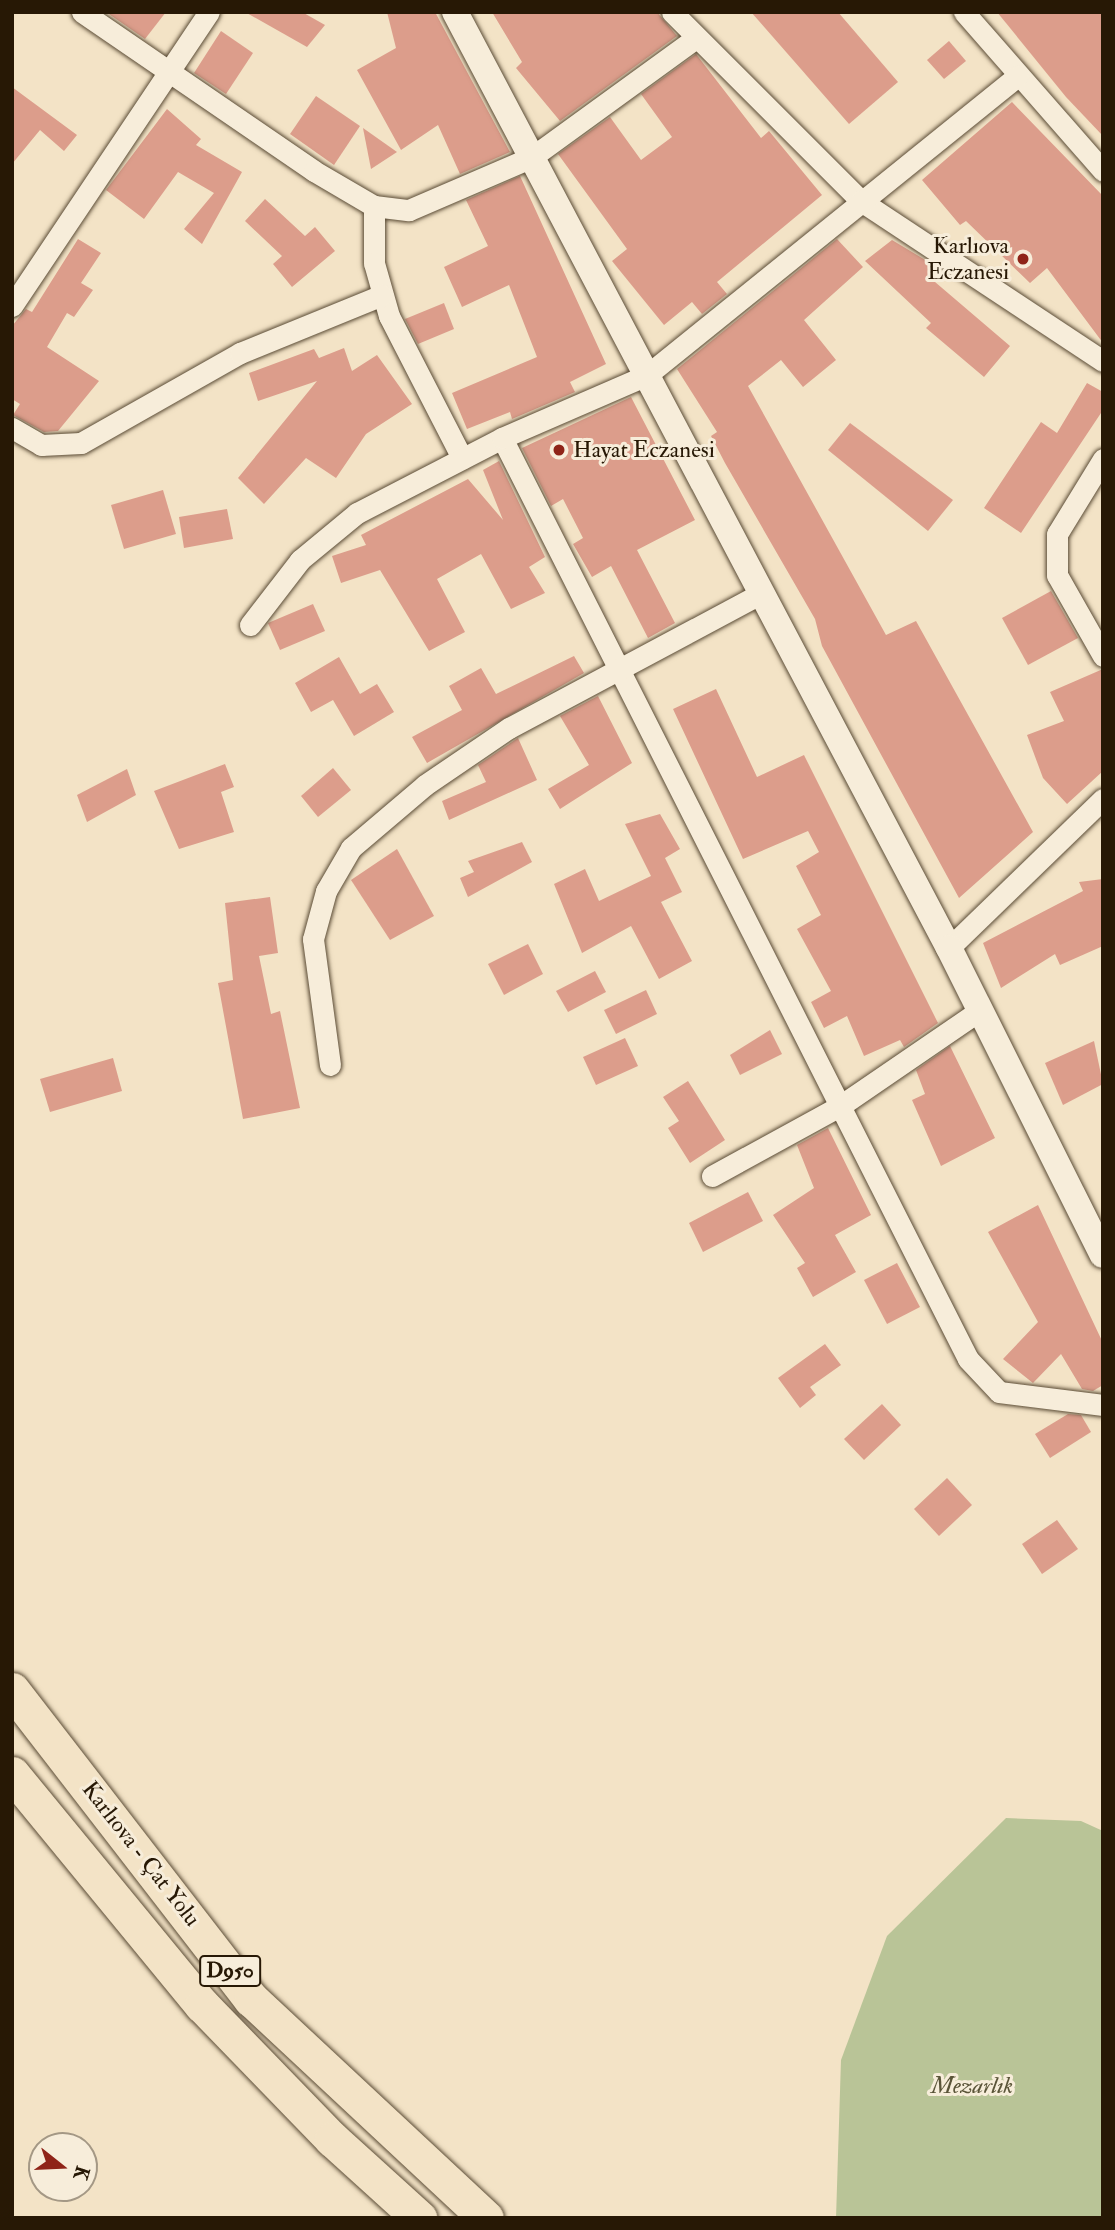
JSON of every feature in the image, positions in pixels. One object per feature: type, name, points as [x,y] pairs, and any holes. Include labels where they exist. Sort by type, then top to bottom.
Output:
[{"type":"highway","name":"Karlıova - Çat Yolu","points":[[12,1690],[251,1999],[486,2218]]},
{"type":"highway","name":"Karlıova - Çat Yolu","points":[[12,1774],[202,2005],[332,2139],[419,2218]]},
{"type":"street","points":[[82,12],[167,74],[374,206],[409,210],[532,157],[696,38]]},
{"type":"street","points":[[12,306],[209,12]]},
{"type":"street","points":[[455,12],[949,948],[1103,1255]]},
{"type":"street","points":[[672,12],[861,201],[1103,361]]},
{"type":"street","points":[[964,12],[1017,76],[1103,171]]},
{"type":"street","points":[[250,625],[326,537],[462,458],[646,375],[1017,76]]},
{"type":"street","points":[[374,206],[371,240],[382,295],[462,458]]},
{"type":"street","points":[[12,428],[41,445],[81,443],[240,353],[382,295]]},
{"type":"street","points":[[502,438],[968,1359],[999,1392],[1103,1405]]},
{"type":"street","points":[[1103,459],[1057,534],[1057,575],[1103,656]]},
{"type":"street","points":[[330,1065],[313,939],[326,891],[351,848],[466,755],[618,667],[762,593]]},
{"type":"street","points":[[949,948],[1103,799]]},
{"type":"street","points":[[712,1176],[840,1106],[979,1011]]},
{"type":"green space","name":"Mezarlık","points":[[1006,1818],[1081,1821],[1103,1831],[1103,2218],[836,2218],[841,2060],[887,1936]]},
{"type":"building","points":[[106,12],[166,12],[145,39]]},
{"type":"building","points":[[245,12],[302,12],[325,25],[307,47]]},
{"type":"building","points":[[387,12],[435,12],[510,152],[460,174],[438,125],[401,150],[357,70],[396,48]]},
{"type":"building","points":[[492,12],[657,12],[677,36],[560,121],[516,68],[522,62]]},
{"type":"building","points":[[751,12],[838,12],[898,82],[849,124]]},
{"type":"building","points":[[997,12],[1103,12],[1103,136],[1066,97]]},
{"type":"building","points":[[221,31],[253,53],[226,94],[194,73]]},
{"type":"building","points":[[949,41],[966,61],[944,79],[927,60]]},
{"type":"building","points":[[696,54],[761,138],[769,131],[822,195],[717,282],[727,294],[702,314],[692,302],[664,325],[612,261],[627,249],[558,154],[610,117],[641,160],[672,137],[641,94]]},
{"type":"building","points":[[12,87],[77,135],[64,151],[40,130],[12,164]]},
{"type":"building","points":[[316,96],[360,126],[334,165],[290,134]]},
{"type":"building","points":[[1012,102],[1103,196],[1103,343],[1047,268],[1030,283],[966,221],[960,225],[922,180]]},
{"type":"building","points":[[167,109],[201,139],[196,145],[242,172],[202,244],[184,229],[214,193],[178,172],[144,219],[106,190]]},
{"type":"building","points":[[363,128],[397,152],[371,169]]},
{"type":"building","points":[[520,176],[606,364],[570,382],[575,392],[512,419],[510,412],[467,429],[452,393],[537,357],[509,285],[462,307],[444,267],[488,246],[466,200]]},
{"type":"building","points":[[265,199],[305,236],[315,227],[335,251],[292,287],[273,264],[282,256],[245,221]]},
{"type":"building","points":[[78,239],[101,253],[81,283],[93,290],[74,317],[67,313],[47,347],[99,381],[58,431],[44,432],[13,415],[20,404],[12,399],[12,326],[26,309],[32,312]]},
{"type":"building","points":[[837,239],[863,267],[804,320],[836,360],[803,387],[781,360],[748,386],[886,635],[916,621],[1033,832],[959,898],[822,646],[815,619],[725,463],[711,436],[717,432],[677,369]]},
{"type":"building","points":[[892,240],[937,267],[928,276],[1010,346],[984,377],[926,328],[931,323],[865,261]]},
{"type":"building","points":[[444,303],[454,329],[418,344],[405,319]]},
{"type":"building","points":[[344,348],[352,371],[377,355],[412,404],[366,434],[336,478],[306,458],[264,504],[238,478],[317,381],[258,401],[249,373],[314,349],[319,358]]},
{"type":"building","points":[[1087,383],[1103,392],[1103,410],[1021,533],[984,508],[1041,422],[1057,433]]},
{"type":"building","points":[[631,397],[695,520],[637,550],[675,623],[648,638],[611,566],[592,577],[573,544],[583,538],[563,499],[551,506],[522,448]]},
{"type":"building","points":[[850,423],[953,500],[928,531],[828,450]]},
{"type":"building","points":[[499,461],[545,557],[529,567],[545,593],[511,609],[481,554],[437,579],[465,632],[429,651],[380,570],[341,583],[332,556],[366,545],[361,535],[468,479],[503,520],[483,470]]},
{"type":"building","points":[[163,490],[176,534],[124,549],[111,505]]},
{"type":"building","points":[[227,509],[233,539],[184,548],[179,517]]},
{"type":"building","points":[[1051,591],[1078,638],[1028,665],[1002,618]]},
{"type":"building","points":[[313,604],[325,631],[280,650],[268,623]]},
{"type":"building","points":[[574,656],[584,673],[427,763],[412,737],[462,710],[449,686],[481,668],[496,694]]},
{"type":"building","points":[[339,657],[360,694],[377,684],[394,712],[354,736],[333,700],[311,712],[295,683]]},
{"type":"building","points":[[1103,669],[1103,771],[1067,804],[1043,778],[1027,735],[1064,721],[1050,692]]},
{"type":"building","points":[[716,689],[757,777],[804,755],[938,1023],[904,1047],[900,1040],[864,1056],[847,1016],[824,1028],[811,1002],[831,991],[797,929],[821,915],[796,866],[819,852],[808,831],[743,859],[673,709]]},
{"type":"building","points":[[598,696],[632,763],[560,809],[548,789],[589,765],[560,716]]},
{"type":"building","points":[[518,738],[537,780],[449,820],[442,801],[486,782],[478,765]]},
{"type":"building","points":[[225,764],[234,787],[221,792],[234,832],[179,849],[154,791]]},
{"type":"building","points":[[333,768],[351,790],[318,817],[301,796]]},
{"type":"building","points":[[127,769],[136,795],[87,822],[77,795]]},
{"type":"building","points":[[660,814],[680,849],[665,858],[682,892],[661,902],[692,961],[659,979],[631,926],[582,953],[554,884],[585,869],[599,901],[651,876],[625,824]]},
{"type":"building","points":[[522,842],[532,862],[468,897],[460,878],[474,872],[468,861]]},
{"type":"building","points":[[397,849],[434,916],[390,940],[351,880]]},
{"type":"building","points":[[1103,879],[1103,946],[1060,965],[1055,954],[1001,988],[983,943],[1083,891],[1079,882]]},
{"type":"building","points":[[270,897],[278,953],[259,956],[271,1014],[280,1011],[300,1108],[243,1119],[218,983],[233,980],[225,903]]},
{"type":"building","points":[[528,944],[543,974],[504,995],[488,964]]},
{"type":"building","points":[[595,971],[606,992],[568,1012],[556,991]]},
{"type":"building","points":[[646,990],[657,1014],[616,1034],[604,1010]]},
{"type":"building","points":[[770,1030],[782,1054],[740,1075],[730,1055]]},
{"type":"building","points":[[625,1038],[638,1066],[596,1085],[583,1057]]},
{"type":"building","points":[[1094,1041],[1103,1084],[1063,1105],[1045,1063]]},
{"type":"building","points":[[950,1046],[995,1138],[941,1166],[912,1100],[925,1094],[916,1070]]},
{"type":"building","points":[[113,1058],[122,1091],[50,1112],[40,1079]]},
{"type":"building","points":[[688,1081],[725,1140],[690,1163],[668,1128],[679,1121],[663,1097]]},
{"type":"building","points":[[828,1128],[871,1215],[835,1235],[856,1272],[813,1297],[797,1268],[805,1263],[773,1215],[814,1188],[797,1145]]},
{"type":"building","points":[[748,1192],[763,1221],[703,1252],[689,1223]]},
{"type":"building","points":[[1038,1205],[1103,1343],[1103,1385],[1093,1391],[1082,1389],[1061,1354],[1033,1383],[1003,1359],[1038,1322],[988,1232]]},
{"type":"building","points":[[897,1263],[920,1307],[887,1324],[864,1280]]},
{"type":"building","points":[[825,1344],[841,1365],[810,1387],[816,1395],[800,1408],[778,1378]]},
{"type":"building","points":[[882,1404],[901,1425],[864,1460],[844,1439]]},
{"type":"building","points":[[1068,1414],[1081,1415],[1091,1432],[1050,1458],[1035,1434]]},
{"type":"building","points":[[947,1478],[972,1505],[939,1536],[914,1509]]},
{"type":"building","points":[[1057,1520],[1078,1549],[1042,1574],[1022,1544]]},
{"type":"place","name":"Karlıova Eczanesi","points":[[1023,259]]},
{"type":"place","name":"Hayat Eczanesi","points":[[559,450]]}]
